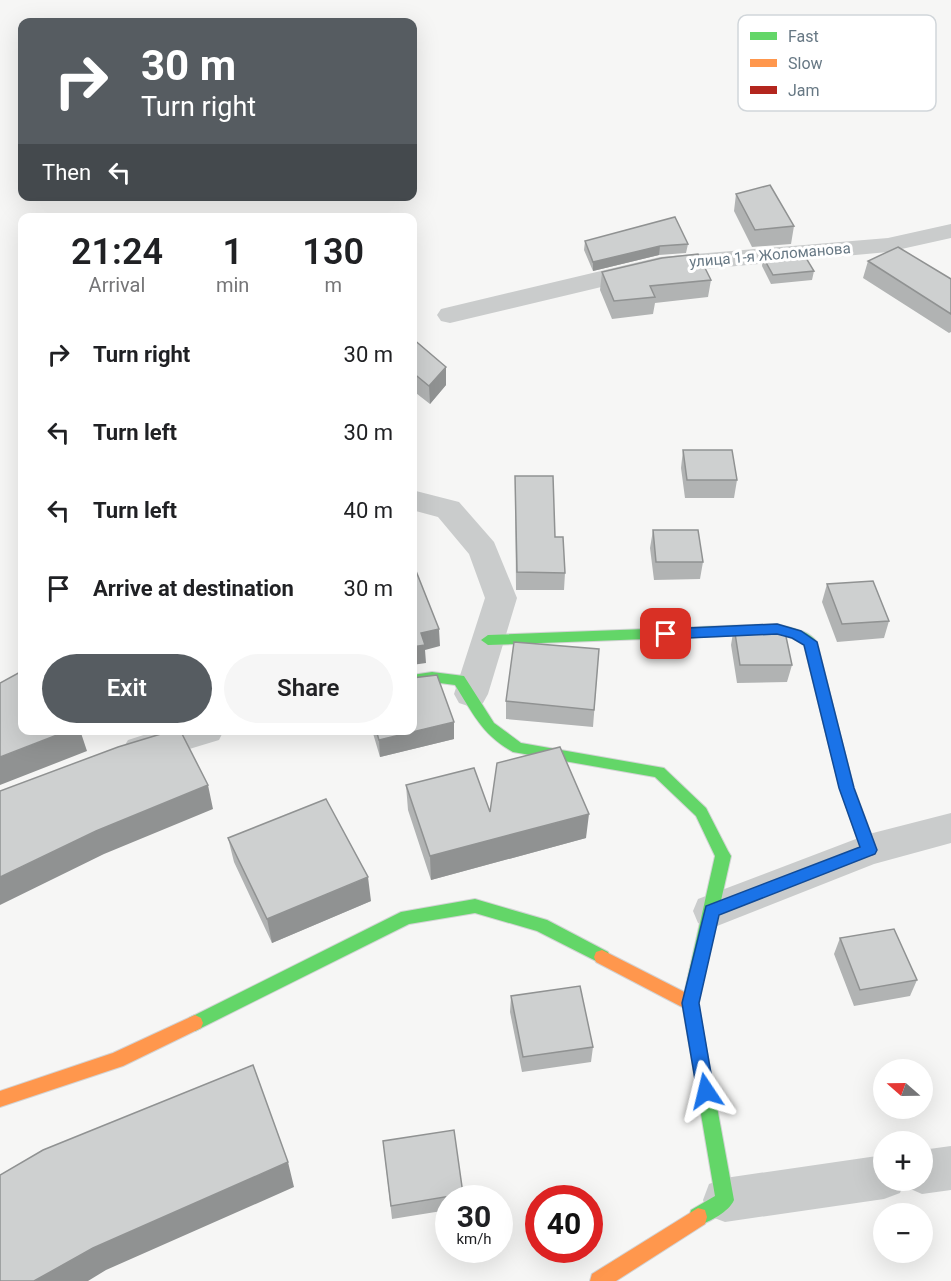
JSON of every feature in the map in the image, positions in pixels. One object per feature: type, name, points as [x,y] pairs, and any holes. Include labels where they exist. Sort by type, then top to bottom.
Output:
[{"type":"street","name":"улица 1-я Жоломанова","points":[[450,315],[660,265],[888,245],[951,231]]},
{"type":"street","points":[[417,501],[448,509],[483,550],[501,598],[471,694]]},
{"type":"street","points":[[488,640],[777,629],[796,634],[810,642],[847,788],[869,850]]},
{"type":"street","points":[[417,679],[432,677],[459,680],[471,694],[483,724],[497,740],[518,748],[659,772],[701,812],[723,856],[690,1003],[725,1200]]},
{"type":"street","points":[[105,761],[160,737]]},
{"type":"street","points":[[712,911],[869,850],[951,828]]},
{"type":"street","points":[[0,1099],[117,1060],[223,1010],[407,917],[475,906],[541,925],[690,1003]]},
{"type":"street","points":[[933,1170],[951,1168]]},
{"type":"street","points":[[599,1281],[725,1200],[873,1180]]},
{"type":"building","points":[[770,185],[794,226],[755,230],[736,194]]},
{"type":"building","points":[[675,217],[688,244],[660,246],[593,262],[585,241]]},
{"type":"building","points":[[898,247],[951,279],[951,314],[868,261]]},
{"type":"building","points":[[803,253],[814,271],[773,275],[763,257]]},
{"type":"building","points":[[698,254],[711,280],[650,286],[655,297],[614,301],[602,272],[662,258]]},
{"type":"building","points":[[417,342],[446,367],[429,386],[417,376]]},
{"type":"building","points":[[683,450],[732,450],[737,480],[687,480]]},
{"type":"building","points":[[515,476],[553,476],[555,537],[563,537],[565,573],[517,572]]},
{"type":"building","points":[[653,530],[698,530],[703,562],[656,562]]},
{"type":"building","points":[[417,574],[439,629],[421,633],[425,645],[417,646]]},
{"type":"building","points":[[873,581],[889,621],[842,624],[827,584]]},
{"type":"building","points":[[734,627],[784,627],[792,665],[740,665]]},
{"type":"building","points":[[514,642],[599,649],[594,710],[506,701]]},
{"type":"building","points":[[18,673],[18,735],[57,735],[0,757],[0,683]]},
{"type":"building","points":[[437,675],[454,722],[417,731],[417,677]]},
{"type":"building","points":[[158,735],[183,735],[208,785],[96,831],[0,877],[0,791],[118,747]]},
{"type":"building","points":[[378,735],[400,735],[379,740]]},
{"type":"building","points":[[560,747],[589,814],[430,856],[406,785],[474,768],[490,812],[497,763]]},
{"type":"building","points":[[326,799],[368,877],[267,919],[228,838]]},
{"type":"building","points":[[894,929],[917,980],[860,990],[840,938]]},
{"type":"building","points":[[580,986],[593,1047],[523,1057],[511,996]]},
{"type":"building","points":[[253,1065],[288,1162],[93,1248],[34,1281],[0,1281],[0,1175],[43,1150]]},
{"type":"building","points":[[454,1130],[462,1185],[435,1185],[435,1199],[391,1206],[383,1141]]},
{"type":"traffic: fast","points":[[488,640],[777,629],[796,634],[810,642],[835,742]]},
{"type":"traffic: fast","points":[[417,679],[432,677],[459,680],[489,727],[518,748],[659,772],[701,812],[723,856],[690,1003],[725,1200],[698,1217]]},
{"type":"traffic: fast","points":[[195,1023],[407,917],[475,906],[541,925],[602,957]]},
{"type":"traffic: slow","points":[[602,957],[690,1003]]},
{"type":"traffic: slow","points":[[0,1099],[117,1060],[195,1023]]},
{"type":"traffic: slow","points":[[599,1281],[698,1217]]},
{"type":"traffic: jam","points":[[835,742],[847,788],[869,850]]},
{"type":"route","points":[[666,634],[777,629],[796,634],[810,642],[847,788],[869,850],[712,911],[690,1003],[706,1091]]}]
